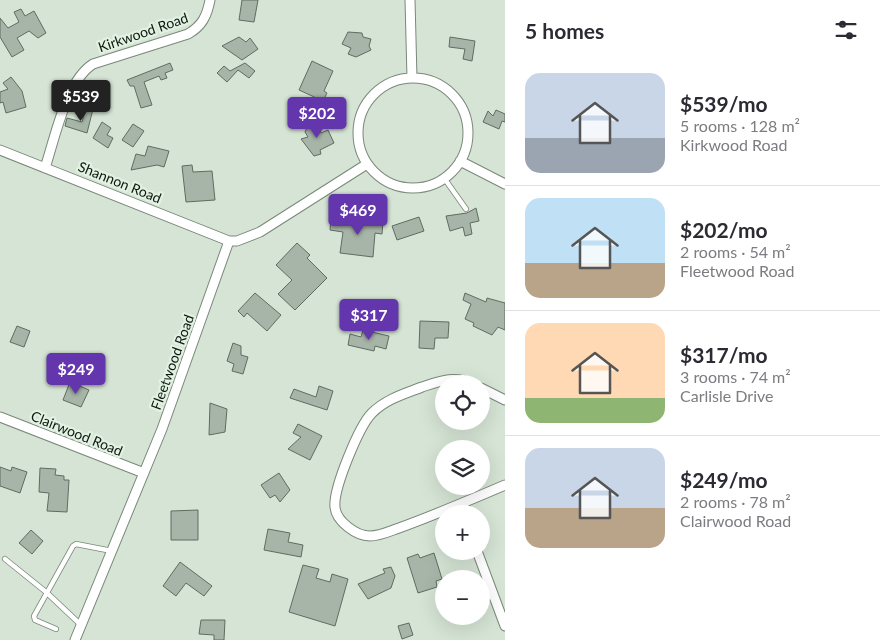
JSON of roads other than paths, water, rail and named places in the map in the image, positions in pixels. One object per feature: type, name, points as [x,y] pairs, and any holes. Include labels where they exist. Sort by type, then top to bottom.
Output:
[{"type":"street","name":"Kirkwood Road","points":[[45,168],[71,93],[81,74],[93,64],[188,34],[198,29],[208,10],[210,0]]},
{"type":"street","points":[[410,0],[412,78]]},
{"type":"street","points":[[412,78],[440,85],[451,94],[460,105],[466,119],[468,133],[466,148],[460,161],[444,178],[421,187],[403,186],[385,180],[367,164],[361,151],[358,136],[359,122],[364,108],[372,96],[384,86],[397,80],[412,78]]},
{"type":"street","name":"Shannon Road","points":[[0,150],[229,241]]},
{"type":"street","points":[[460,161],[505,184]]},
{"type":"street","points":[[229,241],[249,238],[367,164]]},
{"type":"street","name":"Fleetwood Road","points":[[76,640],[144,473],[204,314],[229,241]]},
{"type":"street","points":[[435,382],[395,397],[372,412],[356,437],[334,503],[337,516],[345,524],[363,535],[371,536],[409,524],[505,485]]},
{"type":"street","points":[[490,392],[505,400]]},
{"type":"street","name":"Clairwood Road","points":[[0,417],[144,473]]},
{"type":"street","points":[[480,560],[505,626]]},
{"type":"lane","points":[[444,178],[466,208]]},
{"type":"lane","points":[[56,629],[35,620],[34,616],[73,546],[112,551]]},
{"type":"lane","points":[[5,559],[46,592],[81,625]]}]
